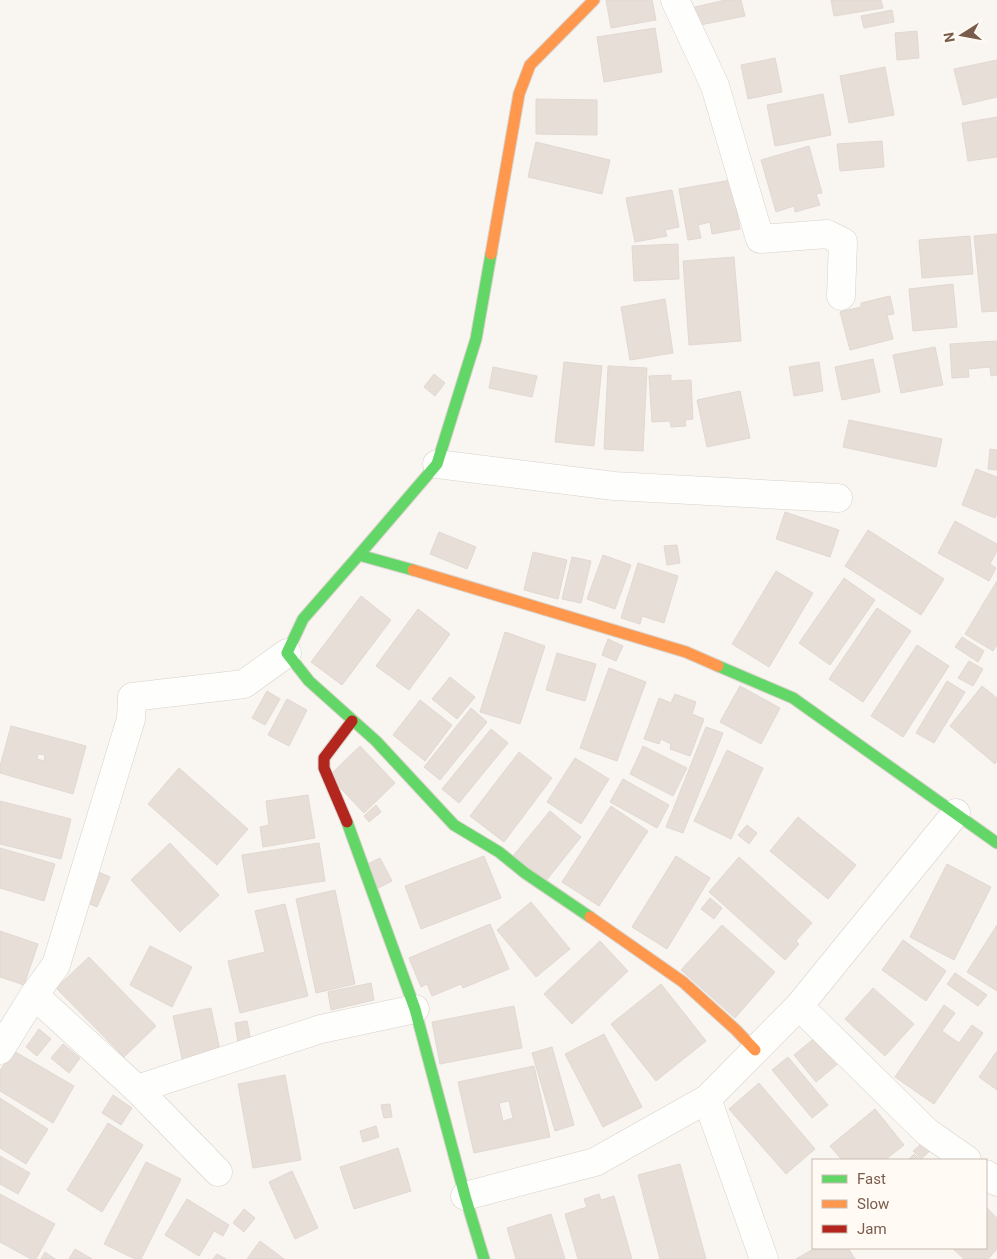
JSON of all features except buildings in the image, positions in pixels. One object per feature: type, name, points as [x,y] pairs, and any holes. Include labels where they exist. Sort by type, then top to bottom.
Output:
[{"type":"street","points":[[0,1050],[34,995],[56,965],[131,719],[132,697],[244,684],[287,653],[303,619],[437,464],[476,339],[519,94],[530,65],[594,0]]},
{"type":"street","points":[[675,0],[716,86],[760,239],[827,234],[843,242],[841,296]]},
{"type":"street","points":[[437,464],[614,486],[838,498]]},
{"type":"street","points":[[359,555],[686,652],[793,698],[997,843]]},
{"type":"street","points":[[287,653],[310,681],[376,741],[454,825],[499,852],[526,873],[683,982],[755,1050]]},
{"type":"street","points":[[352,720],[324,758],[324,768],[347,822],[415,1009],[465,1196],[484,1259]]},
{"type":"street","points":[[465,1196],[595,1162],[707,1099],[799,1006],[956,813]]},
{"type":"street","points":[[34,995],[137,1089],[218,1172]]},
{"type":"street","points":[[799,1006],[927,1132],[966,1159]]},
{"type":"street","points":[[137,1089],[321,1029],[415,1009]]},
{"type":"street","points":[[707,1099],[764,1259]]},
{"type":"traffic: fast","points":[[359,555],[437,464],[476,339],[491,254]]},
{"type":"traffic: fast","points":[[413,570],[359,555],[303,619],[287,653],[309,681],[376,741],[454,825],[499,852],[525,873],[590,917]]},
{"type":"traffic: fast","points":[[718,666],[793,698],[997,843]]},
{"type":"traffic: fast","points":[[347,822],[415,1009],[465,1196],[484,1259]]},
{"type":"traffic: slow","points":[[491,254],[519,94],[530,65],[594,0]]},
{"type":"traffic: slow","points":[[413,570],[686,652],[718,666]]},
{"type":"traffic: slow","points":[[590,917],[683,982],[755,1050]]},
{"type":"traffic: jam","points":[[347,822],[324,768],[324,758],[352,721]]}]
